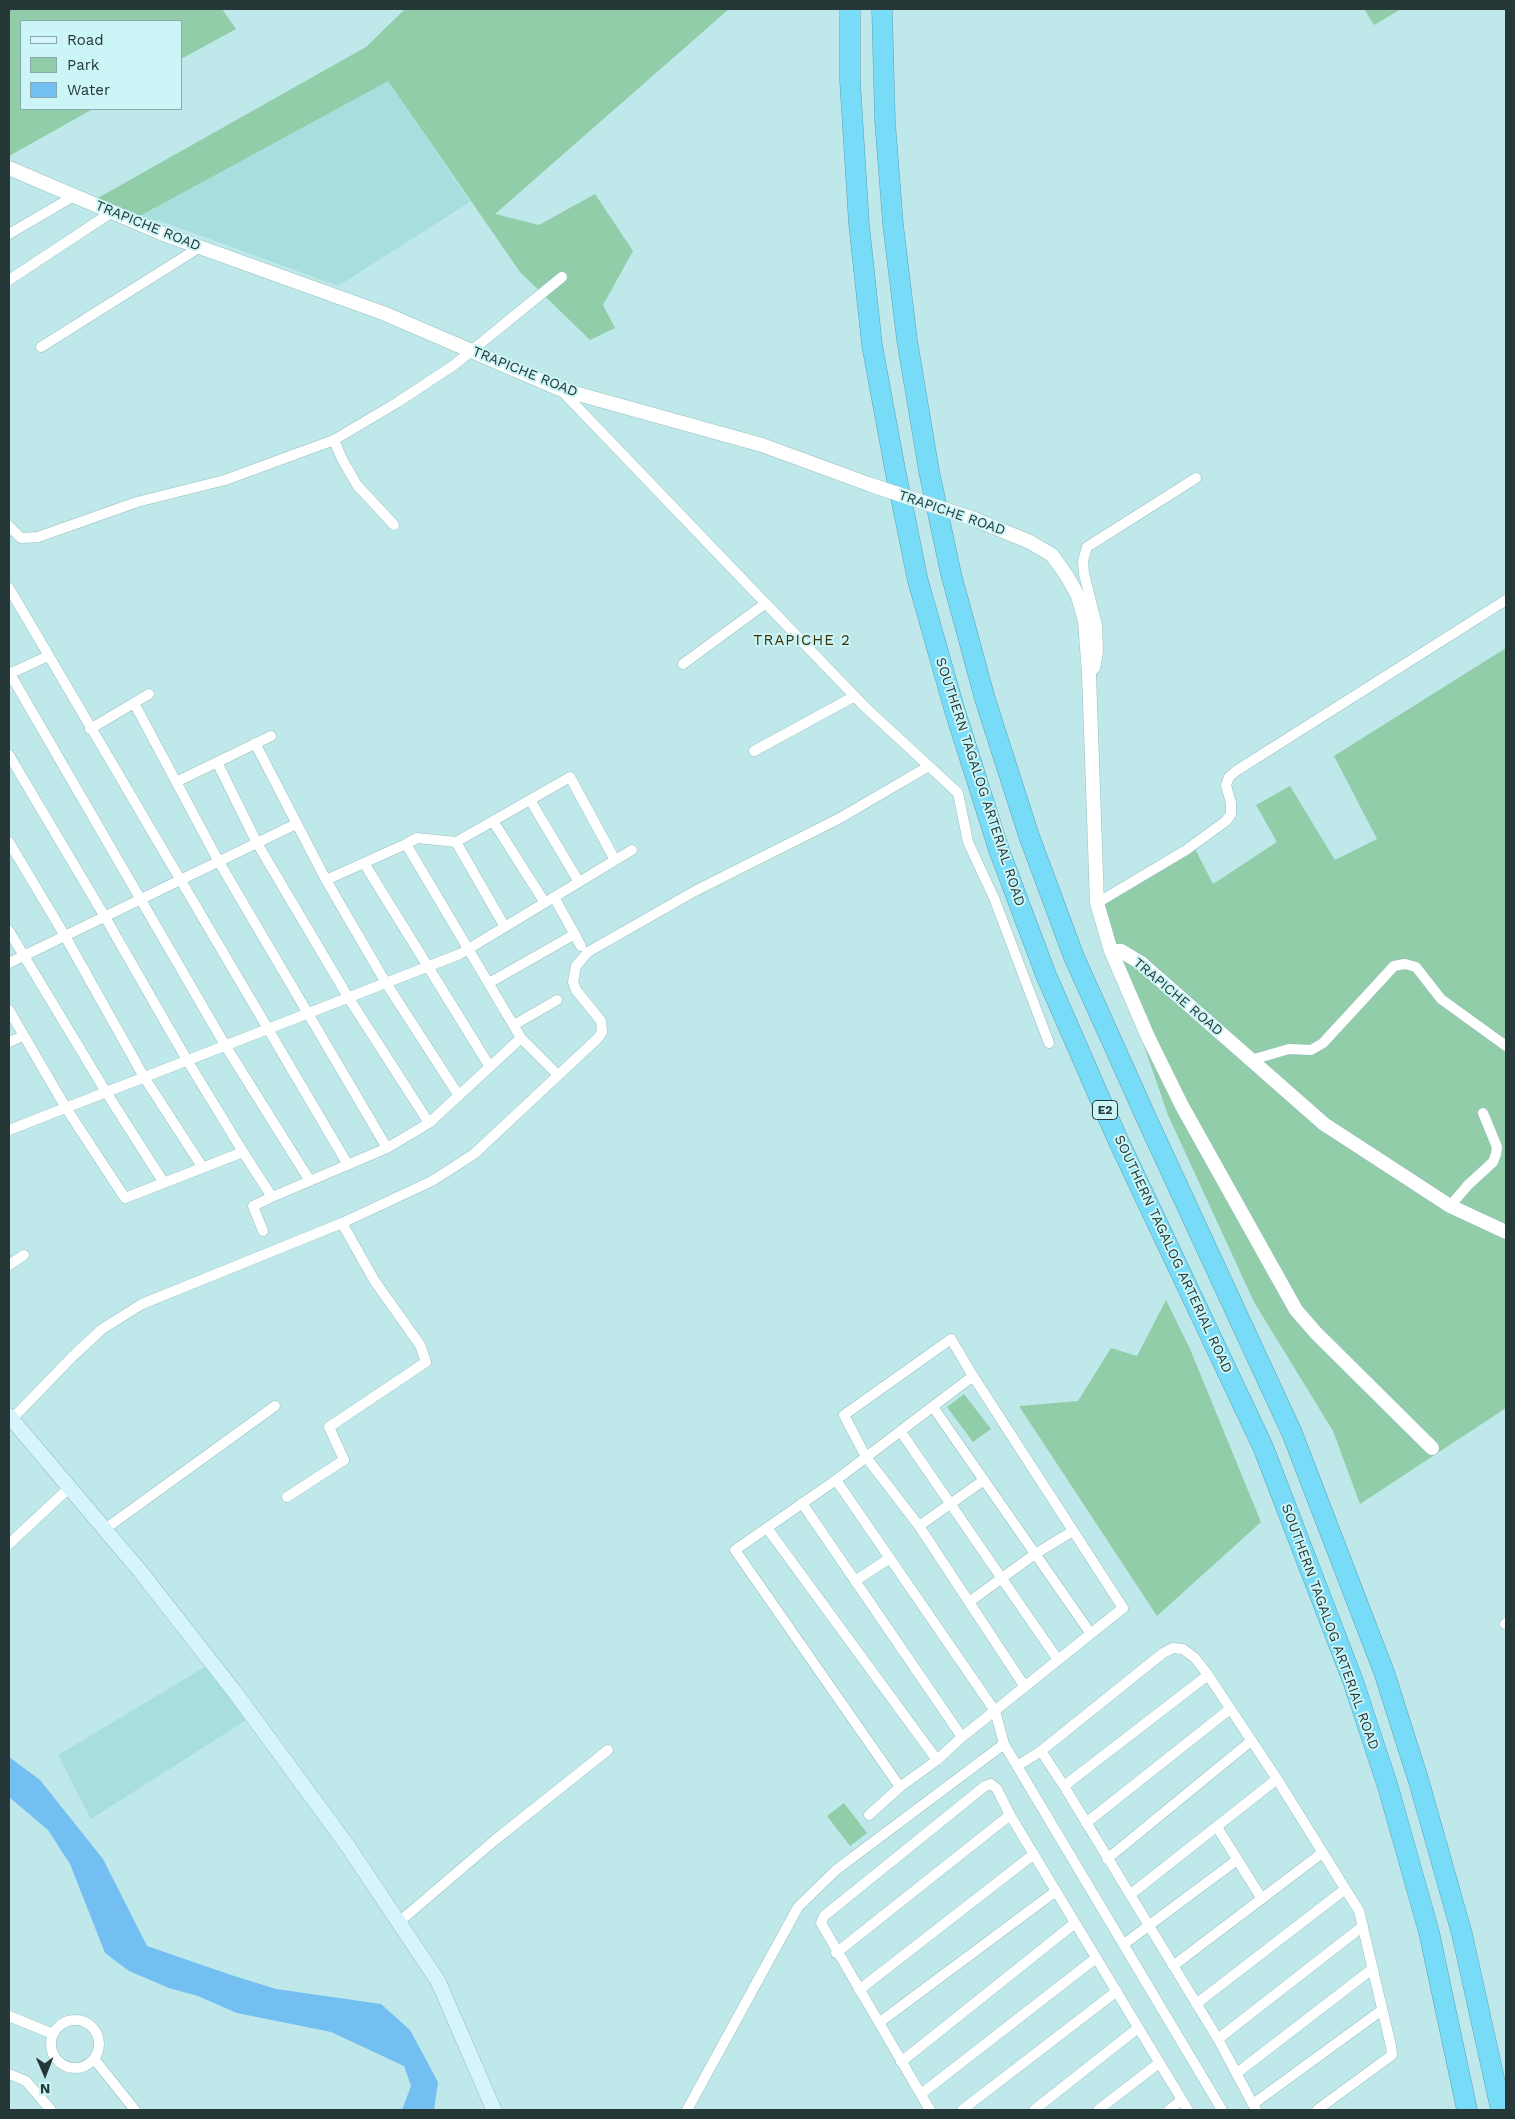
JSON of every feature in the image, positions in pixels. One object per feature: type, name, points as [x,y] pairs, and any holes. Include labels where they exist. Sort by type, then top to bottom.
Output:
[{"type":"highway","points":[[843,9],[850,81]]},
{"type":"highway","name":"SOUTHERN TAGALOG ARTERIAL ROAD","points":[[850,9],[850,81],[859,224],[872,345],[918,581],[954,708],[999,850],[1046,975],[1118,1140],[1263,1447],[1353,1681],[1388,1787],[1430,1932],[1467,2110]]},
{"type":"highway","name":"E2","points":[[882,9],[883,83],[893,224],[907,340],[930,471],[951,574],[985,700],[1029,836],[1074,957],[1292,1432],[1384,1672],[1420,1782],[1462,1934],[1501,2110]]},
{"type":"highway","points":[[883,83],[888,9]]},
{"type":"main road","points":[[10,1417],[140,1571],[234,1691],[347,1845],[438,1980],[494,2110]]},
{"type":"street","name":"TRAPICHE ROAD","points":[[9,168],[200,247],[383,313],[560,389],[762,445],[871,485],[974,519],[1030,542],[1052,555],[1078,596],[1085,621],[1089,674],[1097,903],[1111,951],[1121,951],[1141,963],[1324,1124],[1450,1206],[1506,1232]]},
{"type":"street","points":[[9,234],[74,196]]},
{"type":"street","points":[[9,280],[112,212]]},
{"type":"street","points":[[41,347],[200,247]]},
{"type":"street","points":[[9,526],[22,538],[38,537],[137,502],[225,480],[334,440],[398,402],[473,352],[495,331],[562,277]]},
{"type":"street","points":[[560,389],[855,696],[958,793],[968,842],[994,898],[1049,1043]]},
{"type":"street","points":[[334,440],[342,460],[357,485],[394,525]]},
{"type":"street","points":[[1089,674],[1094,668],[1098,643],[1097,625],[1084,574],[1083,561],[1086,547],[1196,478]]},
{"type":"street","points":[[9,588],[179,881],[348,1165]]},
{"type":"street","points":[[1097,903],[1186,850],[1226,821],[1231,814],[1231,803],[1226,785],[1229,777],[1236,771],[1506,600]]},
{"type":"street","points":[[683,664],[766,602]]},
{"type":"street","points":[[48,656],[9,673],[142,899],[225,1045],[310,1181]]},
{"type":"street","points":[[90,729],[149,694]]},
{"type":"street","points":[[754,752],[855,696]]},
{"type":"street","points":[[134,703],[219,862],[387,1148]]},
{"type":"street","points":[[176,782],[271,736]]},
{"type":"street","points":[[256,743],[326,880],[386,983],[459,1096]]},
{"type":"street","points":[[9,755],[187,1060],[272,1198]]},
{"type":"street","points":[[217,762],[257,843],[348,997],[429,1123]]},
{"type":"street","points":[[10,1417],[102,1329],[142,1304],[342,1223],[432,1181],[474,1154],[598,1038],[602,1032],[601,1021],[576,990],[573,982],[576,966],[588,952],[695,891],[840,818],[929,766]]},
{"type":"street","points":[[326,880],[417,838],[456,842],[570,776],[615,860]]},
{"type":"street","points":[[530,800],[579,882]]},
{"type":"street","points":[[494,821],[575,934],[581,946]]},
{"type":"street","points":[[9,963],[296,824]]},
{"type":"street","points":[[9,842],[65,936],[144,1077],[202,1168]]},
{"type":"street","points":[[456,842],[505,927]]},
{"type":"street","points":[[406,844],[521,1038],[558,1075]]},
{"type":"street","points":[[9,1130],[469,949],[632,850]]},
{"type":"street","points":[[364,863],[490,1067]]},
{"type":"street","points":[[9,931],[106,1092],[164,1183]]},
{"type":"street","points":[[489,983],[575,934]]},
{"type":"street","points":[[1111,951],[1148,1037],[1182,1106],[1296,1310],[1432,1448]]},
{"type":"street","points":[[1251,1060],[1289,1049],[1311,1050],[1324,1044],[1394,966],[1405,964],[1416,968],[1441,999],[1506,1046]]},
{"type":"street","points":[[514,1025],[557,1000]]},
{"type":"street","points":[[9,1010],[66,1108],[125,1198],[243,1152]]},
{"type":"street","points":[[9,1042],[23,1036]]},
{"type":"street","points":[[263,1231],[252,1206],[387,1148],[429,1123],[521,1038]]},
{"type":"street","points":[[1450,1206],[1493,1162],[1496,1154],[1497,1147],[1483,1113]]},
{"type":"street","points":[[287,1497],[344,1460],[329,1426],[426,1362],[420,1345],[374,1280],[342,1223]]},
{"type":"street","points":[[9,1265],[24,1255]]},
{"type":"street","points":[[869,1815],[900,1787],[937,1760],[962,1737],[1026,1687],[1123,1608],[951,1339],[844,1415],[866,1457],[919,1526],[1026,1687]]},
{"type":"street","points":[[900,1787],[735,1550],[836,1480],[973,1376]]},
{"type":"street","points":[[105,1529],[275,1406]]},
{"type":"street","points":[[933,1407],[1091,1634]]},
{"type":"street","points":[[900,1432],[1058,1660]]},
{"type":"street","points":[[836,1480],[995,1711],[1004,1744],[1222,2110]]},
{"type":"street","points":[[919,1526],[984,1480]]},
{"type":"street","points":[[9,1544],[70,1487]]},
{"type":"street","points":[[802,1503],[962,1737]]},
{"type":"street","points":[[766,1528],[937,1760]]},
{"type":"street","points":[[969,1602],[1035,1554],[1073,1531]]},
{"type":"street","points":[[856,1580],[890,1558]]},
{"type":"street","points":[[1017,1766],[1041,1751],[1163,1652],[1173,1648],[1183,1649],[1195,1658],[1277,1779],[1344,1890],[1359,1911],[1392,2055],[1317,2110]]},
{"type":"street","points":[[1064,1786],[1208,1675]]},
{"type":"street","points":[[1086,1823],[1230,1709]]},
{"type":"street","points":[[1107,1859],[1251,1741]]},
{"type":"street","points":[[687,2110],[798,1907],[836,1870],[1004,1744]]},
{"type":"street","points":[[399,1922],[495,1840],[608,1750]]},
{"type":"street","points":[[1041,1751],[1218,2039],[1254,2107],[1382,2010]]},
{"type":"street","points":[[1130,1894],[1277,1779]]},
{"type":"street","points":[[930,2110],[901,2062],[880,2022],[836,1953],[821,1924],[824,1916],[985,1786],[991,1784],[997,1789],[1010,1815],[1188,2110]]},
{"type":"street","points":[[836,1953],[1010,1815]]},
{"type":"street","points":[[1217,1827],[1262,1899]]},
{"type":"street","points":[[859,1990],[1034,1854]]},
{"type":"street","points":[[1173,1966],[1322,1854]]},
{"type":"street","points":[[1124,1944],[1237,1860]]},
{"type":"street","points":[[1196,2004],[1344,1890]]},
{"type":"street","points":[[880,2022],[1056,1891]]},
{"type":"street","points":[[901,2062],[1075,1923]]},
{"type":"street","points":[[1218,2039],[1363,1926]]},
{"type":"street","points":[[921,2094],[1096,1958]]},
{"type":"street","points":[[1237,2073],[1372,1969]]},
{"type":"street","points":[[962,2110],[1117,1991]]},
{"type":"street","points":[[9,2016],[53,2034]]},
{"type":"street","points":[[76,2020],[92,2026],[98,2034],[100,2042],[99,2051],[94,2060],[86,2066],[76,2069],[66,2067],[57,2061],[52,2053],[50,2043],[58,2026],[76,2020]]},
{"type":"street","points":[[1034,2110],[1138,2028]]},
{"type":"street","points":[[94,2060],[135,2110]]},
{"type":"street","points":[[1098,2110],[1159,2063]]},
{"type":"street","points":[[9,2074],[26,2081],[51,2110]]},
{"type":"street","points":[[1169,2110],[1182,2100]]},
{"type":"shaded area","points":[[387,79],[470,202],[338,286],[158,220],[151,224],[140,217]]},
{"type":"shaded area","points":[[208,1665],[248,1719],[91,1819],[58,1755]]},
{"type":"green space","points":[[9,9],[222,9],[236,29],[182,58],[182,20],[20,20],[20,110],[91,110],[9,156]]},
{"type":"green space","points":[[405,9],[729,9],[495,214],[539,225],[595,194],[633,251],[603,305],[615,328],[590,340],[520,272],[388,81],[142,215],[129,219],[89,203],[366,47]]},
{"type":"green space","points":[[1364,9],[1401,9],[1374,25]]},
{"type":"green space","points":[[1506,648],[1506,1408],[1360,1504],[1333,1431],[1254,1302],[1168,1115],[1111,951],[1097,903],[1193,845],[1213,884],[1277,842],[1256,805],[1290,786],[1335,860],[1377,839],[1334,756]]},
{"type":"green space","points":[[1166,1300],[1190,1349],[1261,1522],[1157,1616],[1019,1406],[1078,1401],[1111,1348],[1137,1356]]},
{"type":"green space","points":[[964,1394],[991,1429],[973,1442],[947,1407]]},
{"type":"green space","points":[[844,1803],[867,1833],[850,1846],[827,1816]]},
{"type":"water","points":[[9,1757],[40,1780],[103,1859],[147,1946],[276,1989],[381,2004],[410,2030],[438,2082],[434,2110],[402,2110],[411,2086],[404,2066],[331,2032],[237,2013],[198,1996],[169,1988],[129,1971],[105,1953],[70,1864],[48,1830],[9,1797]]},
{"type":"district","name":"TRAPICHE 2","points":[[802,641]]}]
